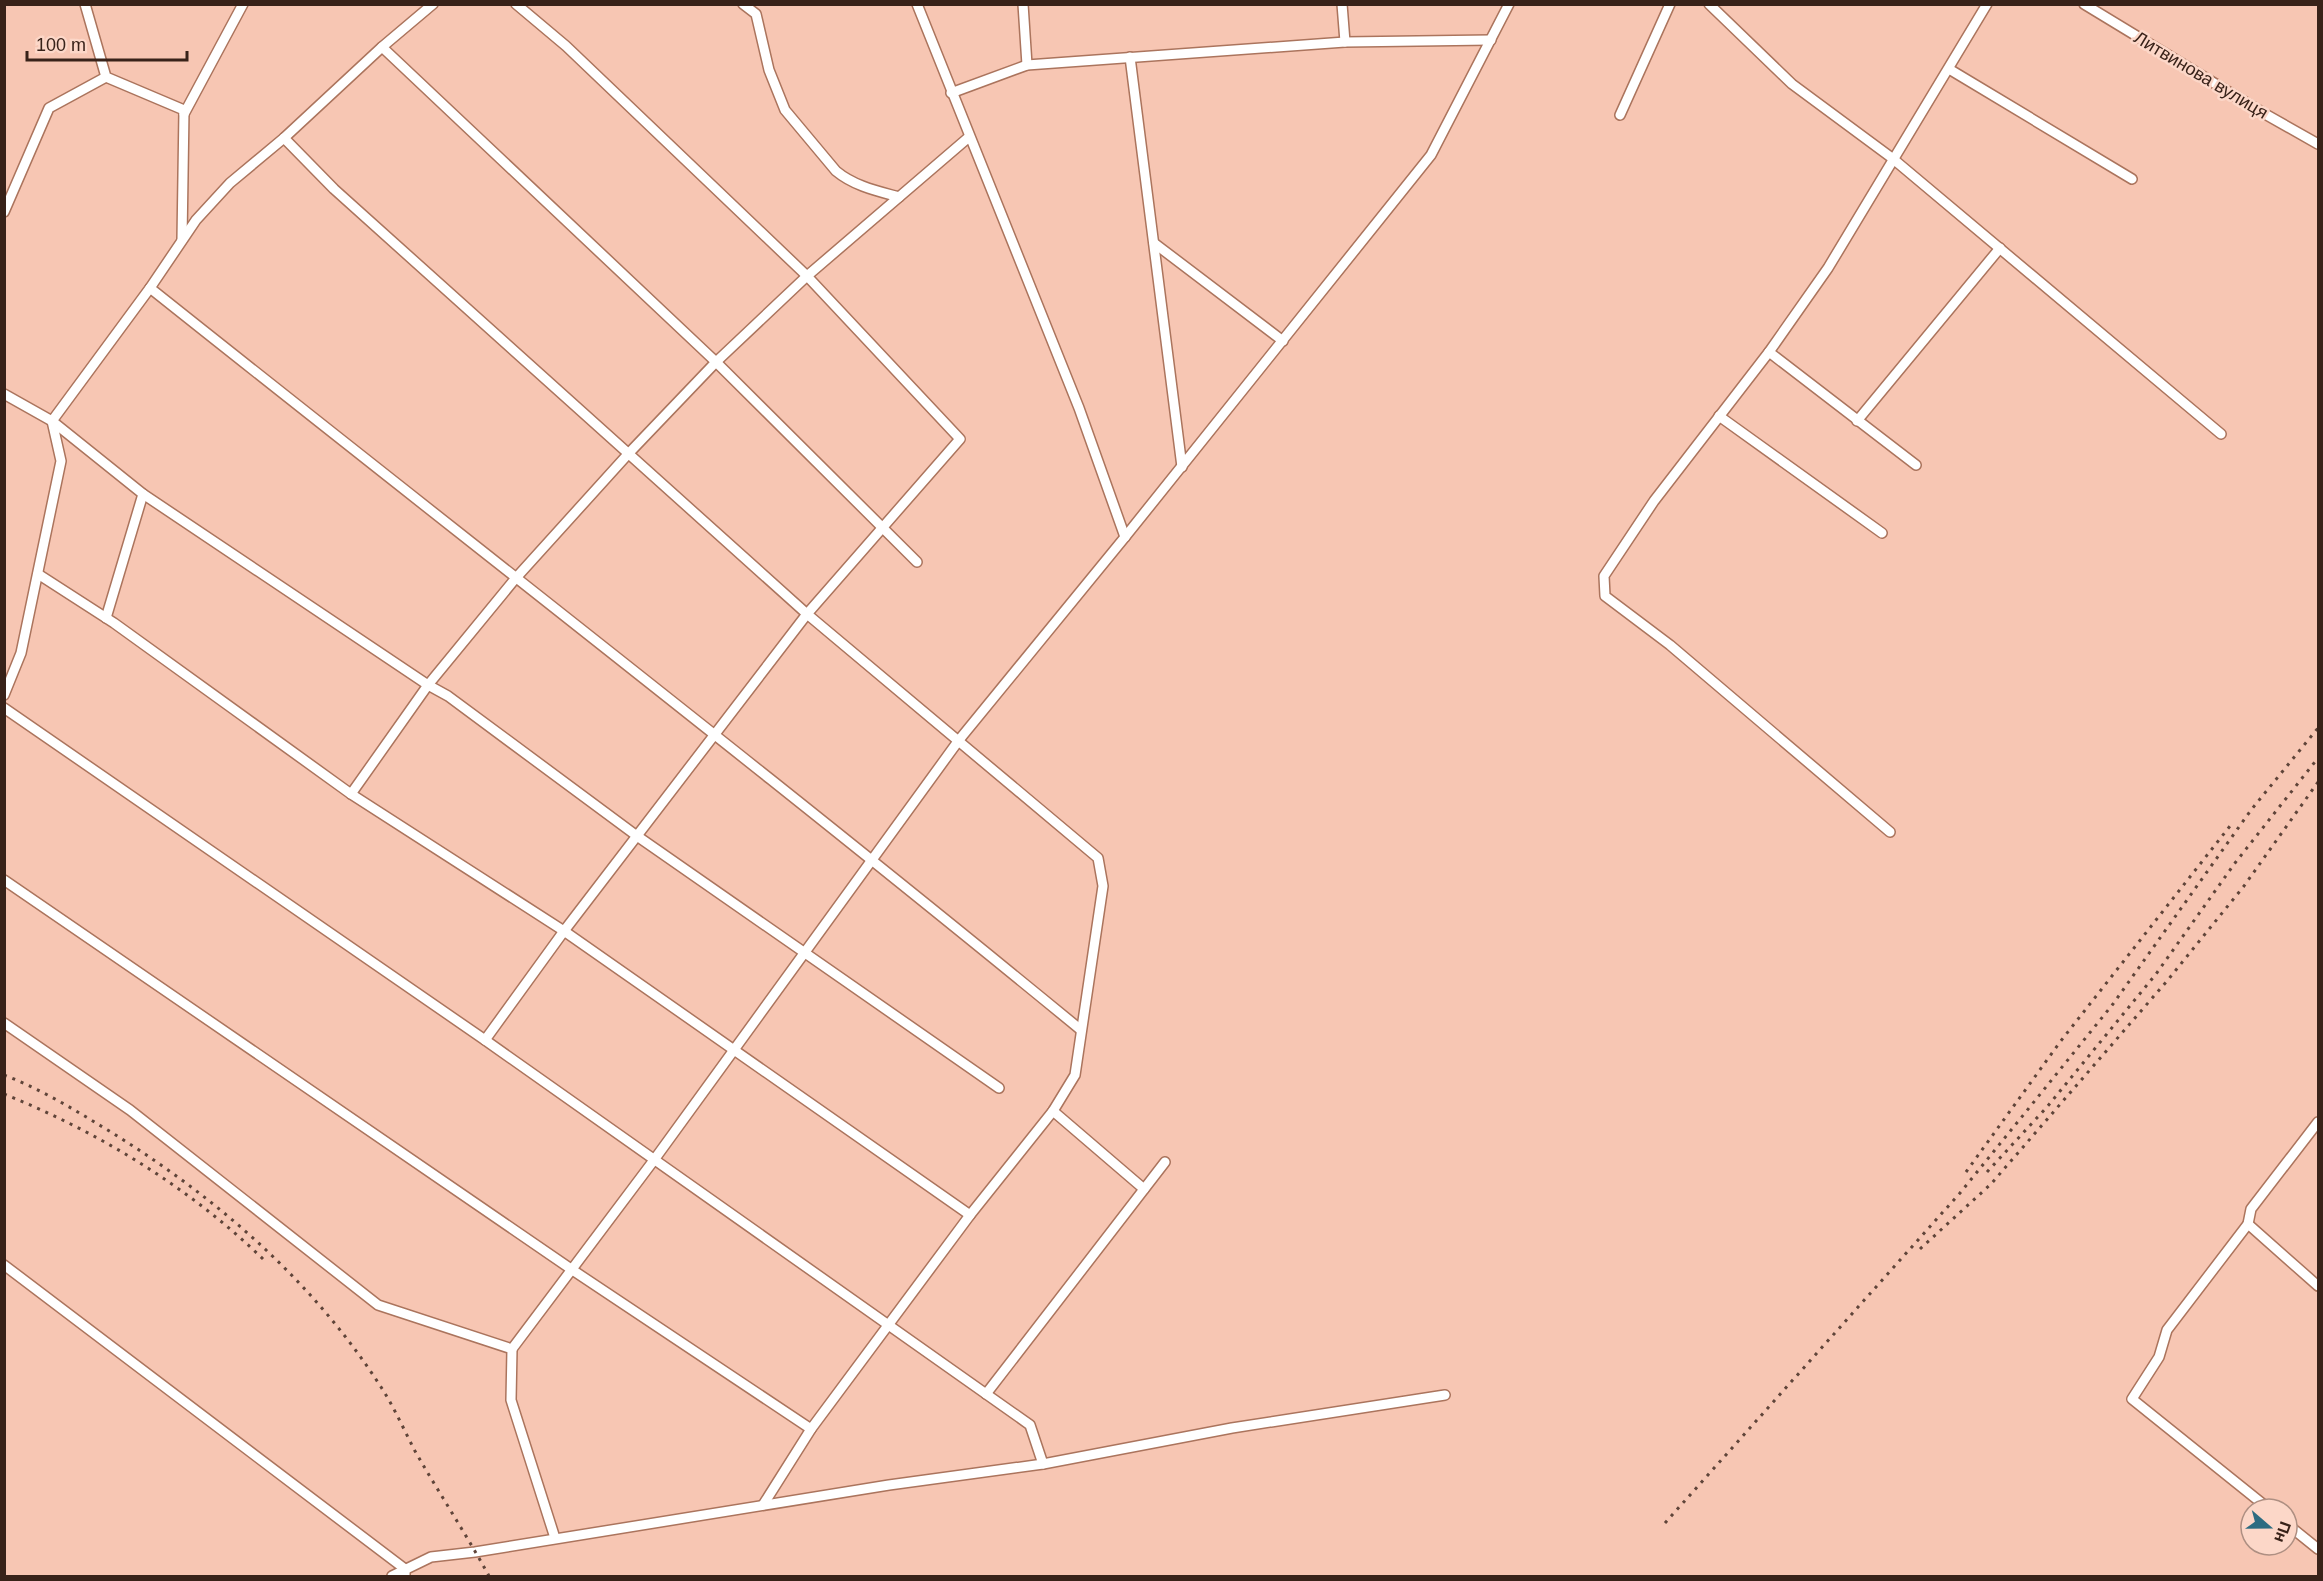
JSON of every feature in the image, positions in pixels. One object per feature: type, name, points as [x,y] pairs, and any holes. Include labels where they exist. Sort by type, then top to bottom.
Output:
[{"type":"street","points":[[85,4],[106,77]]},
{"type":"street","points":[[184,114],[243,4]]},
{"type":"street","points":[[4,694],[21,653],[61,461],[52,421],[150,288],[195,220],[230,183],[284,138],[433,4]]},
{"type":"street","points":[[485,1040],[564,931],[807,614],[960,439],[807,276],[566,46],[516,4]]},
{"type":"street","points":[[743,4],[756,14],[769,70],[785,110],[836,171],[846,179],[899,197]]},
{"type":"street","points":[[917,4],[1079,408],[1125,537]]},
{"type":"street","points":[[1023,4],[1027,65]]},
{"type":"street","points":[[1342,4],[1345,42]]},
{"type":"street","points":[[555,1538],[511,1400],[512,1349],[654,1160],[959,740],[1182,467],[1431,155],[1509,4]]},
{"type":"street","points":[[1620,115],[1670,4]]},
{"type":"street","points":[[1709,4],[1792,84],[1892,158],[2221,434]]},
{"type":"street","points":[[1890,832],[1670,645],[1605,596],[1604,576],[1654,501],[1769,352],[1828,268],[1892,158],[1987,4]]},
{"type":"street","name":"Литвинова вулиця","points":[[2084,4],[2265,114],[2319,144]]},
{"type":"street","points":[[951,93],[1027,65],[1345,42],[1491,40]]},
{"type":"street","points":[[382,48],[716,362],[917,562]]},
{"type":"street","points":[[1130,57],[1182,467]]},
{"type":"street","points":[[1948,69],[2132,179]]},
{"type":"street","points":[[106,77],[184,110],[182,240]]},
{"type":"street","points":[[4,212],[49,108],[106,77]]},
{"type":"street","points":[[351,794],[428,685],[515,579],[629,453],[716,362],[807,276],[969,137]]},
{"type":"street","points":[[284,138],[334,189],[807,614],[1098,858],[1103,886],[1075,1075],[1053,1111],[970,1215],[811,1429],[762,1505]]},
{"type":"street","points":[[1154,243],[1283,341]]},
{"type":"street","points":[[1857,421],[2000,248]]},
{"type":"street","points":[[150,288],[515,579],[873,859],[1081,1030]]},
{"type":"street","points":[[1769,352],[1916,465]]},
{"type":"street","points":[[4,394],[52,421],[143,494],[428,685],[448,696],[637,836],[999,1088]]},
{"type":"street","points":[[1719,416],[1882,532]]},
{"type":"street","points":[[106,618],[143,494]]},
{"type":"street","points":[[38,574],[106,618],[351,794],[564,931],[970,1215]]},
{"type":"street","points":[[4,708],[485,1040],[1030,1425],[1043,1464]]},
{"type":"street","points":[[4,880],[571,1269],[811,1429]]},
{"type":"street","points":[[4,1023],[130,1110],[378,1305],[512,1349]]},
{"type":"street","points":[[1053,1111],[1144,1189]]},
{"type":"street","points":[[2254,1497],[2132,1399],[2159,1357],[2167,1330],[2248,1224],[2251,1209],[2319,1122]]},
{"type":"street","points":[[986,1394],[1165,1162]]},
{"type":"street","points":[[2248,1224],[2319,1286]]},
{"type":"street","points":[[4,1265],[406,1574]]},
{"type":"street","points":[[392,1576],[406,1574],[431,1557],[1043,1464],[1232,1428],[1444,1395]]},
{"type":"street","points":[[2299,1533],[2319,1549]]},
{"type":"railway","points":[[1665,1523],[1960,1193],[2113,1004],[2251,810],[2318,728]]},
{"type":"railway","points":[[1987,1172],[2047,1107],[2156,974],[2235,863],[2318,758]]},
{"type":"railway","points":[[1920,1249],[1991,1184],[2167,981],[2244,886],[2318,782]]},
{"type":"railway","points":[[1966,1172],[2060,1042],[2230,826]]},
{"type":"railway","points":[[4,1075],[66,1105],[181,1179],[256,1240],[290,1274],[353,1347],[381,1387],[415,1451],[489,1576]]},
{"type":"railway","points":[[4,1094],[74,1126],[142,1164],[205,1209],[263,1259]]}]
